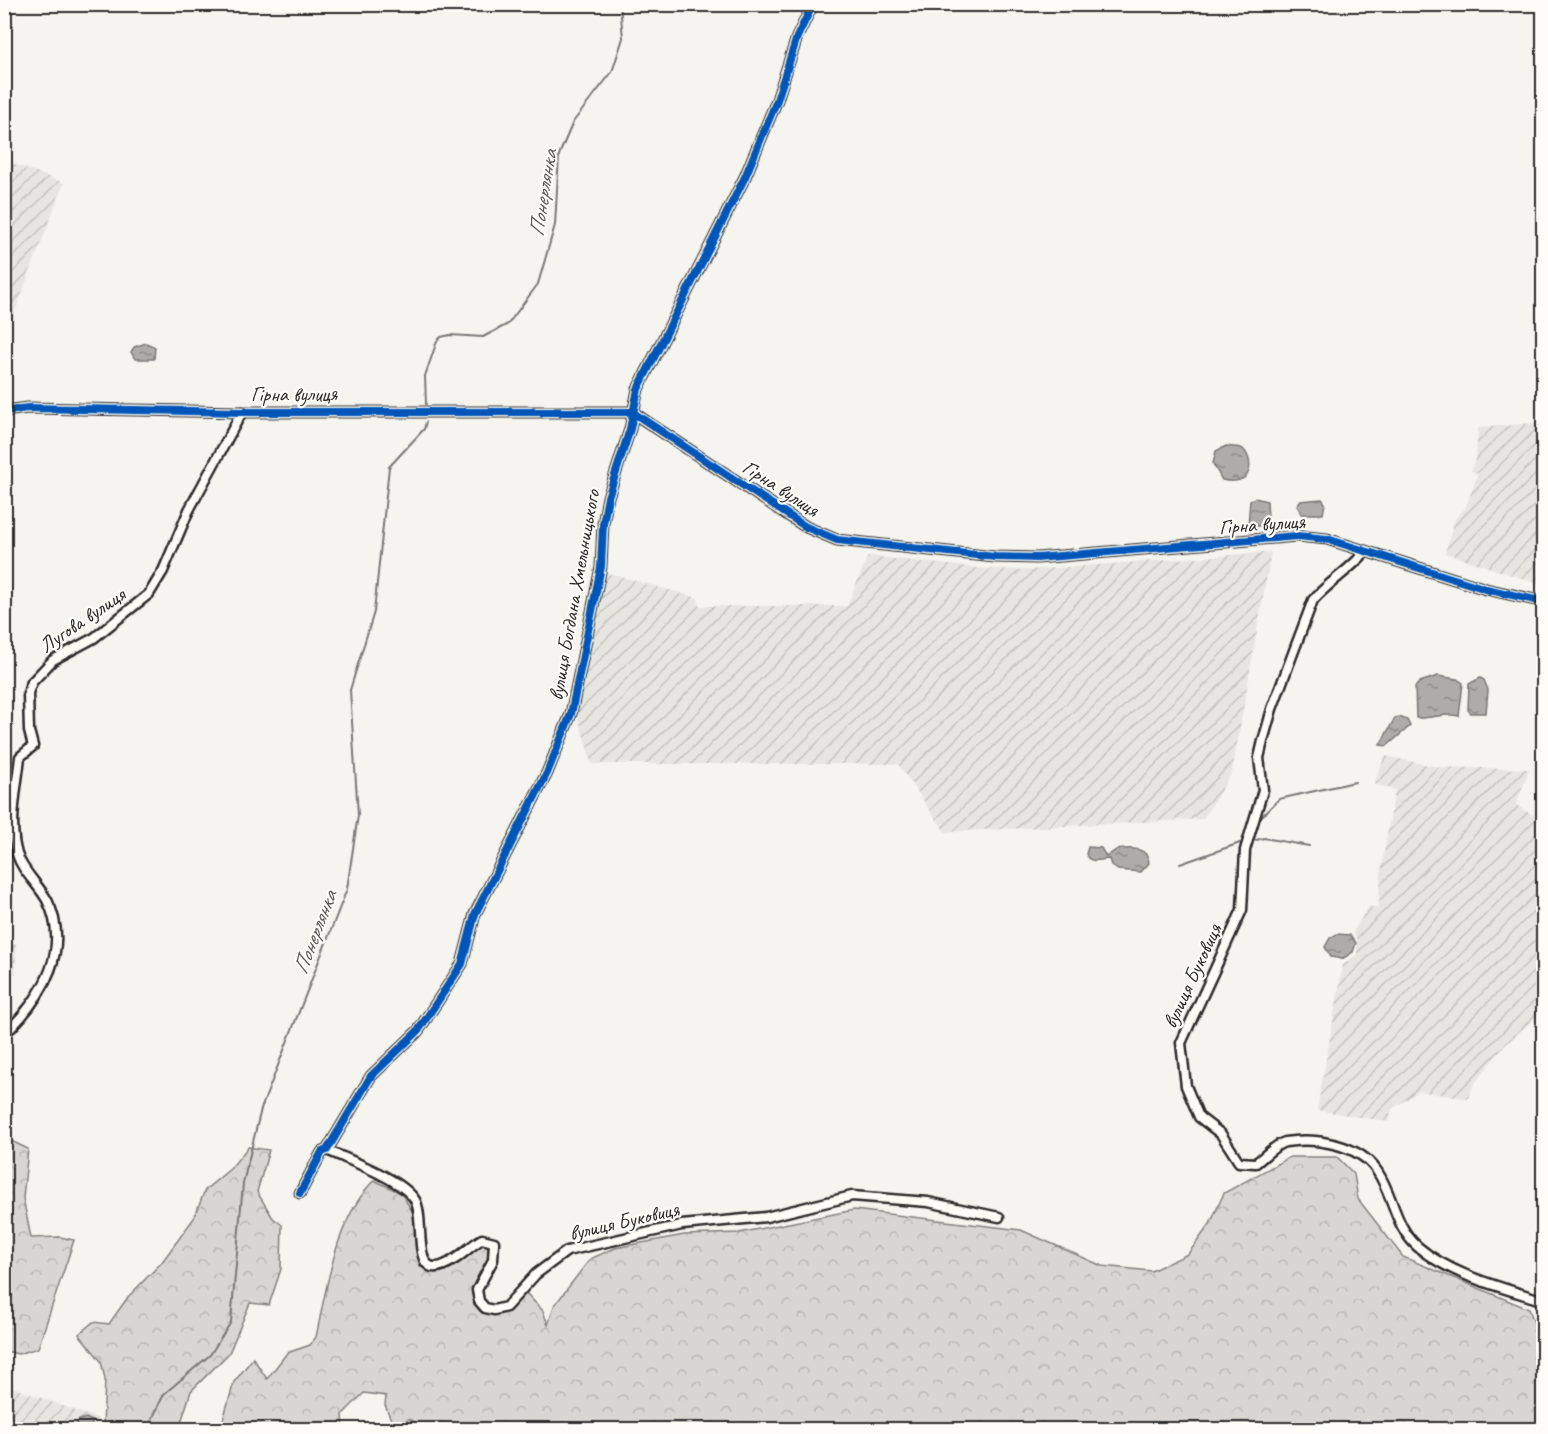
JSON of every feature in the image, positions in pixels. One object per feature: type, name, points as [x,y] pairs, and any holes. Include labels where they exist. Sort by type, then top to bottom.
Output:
[{"type":"street","name":"вулиця Богдана Хмельницького","points":[[300,1193],[322,1152],[327,1150],[371,1076],[418,1030],[462,964],[475,914],[547,773],[572,714],[601,567],[603,524],[608,497],[638,389],[745,177],[777,100],[797,37],[813,4]]},
{"type":"street","name":"Гірна вулиця","points":[[4,411],[28,408],[242,412],[632,412],[806,526],[837,540],[995,557],[1037,558],[1297,537],[1327,539],[1486,589],[1544,602]]},
{"type":"street","name":"Лугова вулиця","points":[[11,1028],[39,994],[56,956],[55,920],[47,901],[22,865],[14,838],[20,757],[33,746],[28,712],[28,693],[32,682],[53,660],[94,638],[149,594],[163,571],[189,510],[242,412]]},
{"type":"street","name":"вулиця Буковиця","points":[[1365,552],[1354,565],[1324,588],[1313,600],[1272,709],[1259,758],[1263,790],[1245,850],[1242,910],[1181,1043],[1186,1086],[1199,1117],[1221,1134],[1239,1162],[1256,1164],[1283,1142],[1334,1143],[1359,1155],[1376,1168],[1385,1185],[1393,1212],[1415,1244],[1432,1258],[1461,1272],[1544,1301]]},
{"type":"street","name":"вулиця Буковиця","points":[[327,1150],[403,1187],[415,1200],[420,1216],[421,1256],[430,1266],[439,1266],[454,1260],[482,1239],[494,1242],[493,1260],[477,1290],[479,1301],[485,1308],[494,1310],[506,1307],[536,1274],[567,1251],[682,1225],[766,1217],[790,1213],[829,1200],[863,1196],[928,1202],[999,1217]]},
{"type":"shaded area","points":[[4,160],[64,183],[12,319],[4,316]]},
{"type":"shaded area","points":[[1543,422],[1543,585],[1445,553],[1455,518],[1465,509],[1478,474],[1471,471],[1476,456],[1478,428]]},
{"type":"shaded area","points":[[1271,552],[1232,772],[1203,819],[945,832],[898,764],[592,764],[576,711],[604,572],[698,598],[699,606],[847,606],[868,556],[987,569],[1030,570]]},
{"type":"shaded area","points":[[1385,756],[1438,767],[1529,769],[1516,805],[1544,822],[1544,943],[1537,1016],[1502,1048],[1472,1087],[1468,1099],[1419,1091],[1392,1109],[1389,1122],[1317,1110],[1343,965],[1357,955],[1357,940],[1353,932],[1369,906],[1378,909],[1382,864],[1395,790],[1374,784]]},
{"type":"shaded area","points":[[4,944],[16,944],[16,974],[5,974]]},
{"type":"shaded area","points":[[4,1384],[98,1419],[94,1429],[5,1429]]},
{"type":"green space","points":[[5,1138],[28,1149],[23,1198],[31,1238],[60,1237],[74,1240],[38,1348],[18,1354],[5,1351]]},
{"type":"green space","points":[[248,1147],[269,1150],[257,1192],[273,1218],[282,1225],[281,1269],[269,1305],[250,1303],[229,1353],[191,1391],[179,1429],[103,1429],[105,1379],[101,1361],[79,1334],[93,1322],[109,1324],[128,1297],[162,1262],[194,1218],[205,1190],[230,1169]]},
{"type":"green space","points":[[1290,1157],[1337,1157],[1354,1174],[1358,1199],[1403,1257],[1529,1309],[1536,1328],[1543,1331],[1543,1429],[401,1430],[417,1423],[409,1419],[394,1427],[385,1405],[386,1396],[364,1393],[343,1414],[344,1429],[220,1430],[234,1382],[253,1358],[267,1379],[287,1353],[310,1345],[316,1337],[329,1274],[342,1234],[350,1215],[374,1180],[401,1193],[414,1214],[420,1267],[441,1272],[480,1245],[487,1243],[492,1249],[490,1261],[474,1285],[476,1304],[488,1312],[525,1292],[543,1311],[548,1325],[554,1306],[590,1259],[615,1248],[684,1235],[739,1233],[854,1210],[1021,1230],[1102,1266],[1151,1271],[1188,1254],[1210,1224],[1224,1193]]},
{"type":"water","points":[[146,343],[155,347],[154,359],[135,359],[131,352],[134,347]]},
{"type":"water","points":[[1226,446],[1241,448],[1248,456],[1250,469],[1242,479],[1222,480],[1213,464],[1216,451]]},
{"type":"water","points":[[1255,498],[1267,501],[1268,520],[1265,526],[1248,526],[1250,500]]},
{"type":"water","points":[[1322,499],[1325,503],[1323,514],[1301,514],[1297,505],[1300,501]]},
{"type":"water","points":[[1438,676],[1457,679],[1463,683],[1459,716],[1416,718],[1415,687],[1420,682]]},
{"type":"water","points":[[1480,678],[1484,680],[1488,690],[1486,713],[1471,713],[1468,710],[1469,684]]},
{"type":"water","points":[[1395,718],[1407,720],[1410,726],[1387,746],[1380,745]]},
{"type":"water","points":[[1088,847],[1101,848],[1106,857],[1116,850],[1137,849],[1148,857],[1149,863],[1141,872],[1118,870],[1111,865],[1109,859],[1096,861],[1090,859],[1086,854]]},
{"type":"water","points":[[1337,934],[1350,935],[1356,943],[1353,952],[1342,959],[1331,957],[1325,947],[1330,938]]},
{"type":"water","points":[[86,1418],[92,1421],[92,1429],[75,1429],[79,1420]]},
{"type":"waterway","name":"Понерлянка","points":[[426,404],[425,376],[437,341],[441,337],[450,335],[483,337],[508,324],[538,284],[555,225],[559,155],[573,122],[612,72],[623,38],[620,4]]},
{"type":"waterway","name":"Понерлянка","points":[[147,1430],[164,1394],[210,1355],[231,1322],[243,1183],[261,1109],[347,889],[358,815],[350,690],[374,612],[389,467],[424,429],[426,422]]},
{"type":"waterway","points":[[1253,837],[1259,819],[1279,799],[1355,782]]},
{"type":"waterway","points":[[1252,841],[1264,838],[1309,846]]},
{"type":"waterway","points":[[1180,864],[1240,843]]},
{"type":"cycle path","points":[[300,1193],[322,1152],[327,1150],[371,1076],[418,1031],[462,964],[475,914],[547,773],[571,714],[601,567],[603,524],[608,497],[630,429],[638,389],[745,177],[777,100],[797,37],[813,4]]},
{"type":"cycle path","points":[[4,411],[28,408],[242,412],[632,412],[806,527],[837,540],[995,557],[1037,558],[1297,536],[1327,539],[1486,589],[1544,602]]}]
